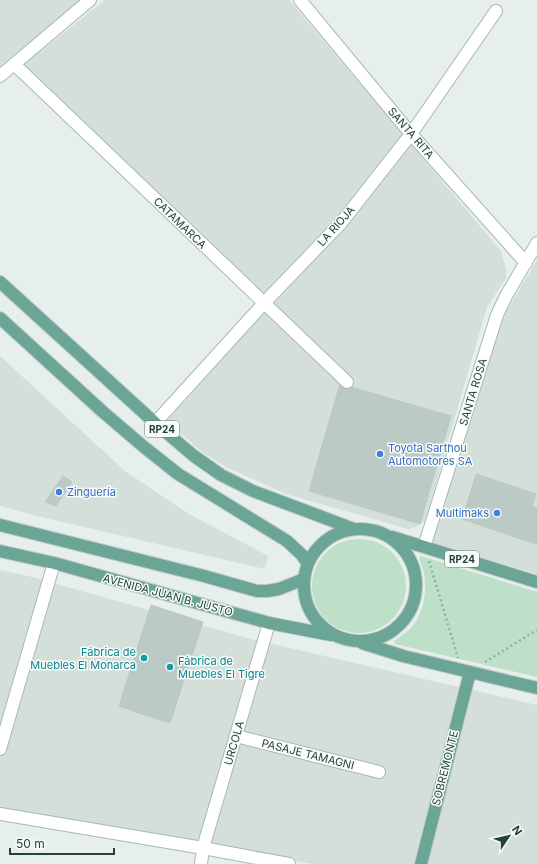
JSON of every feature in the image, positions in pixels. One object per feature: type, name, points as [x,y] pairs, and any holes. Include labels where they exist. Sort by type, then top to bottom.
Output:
[{"type":"main road","name":"RP24","points":[[0,282],[155,423],[194,456],[221,475],[253,491],[354,529],[371,530],[537,582]]},
{"type":"main road","name":"RP24","points":[[0,318],[97,407],[144,447],[178,474],[287,541],[302,555],[308,564]]},
{"type":"main road","points":[[0,526],[204,576],[257,591],[279,589],[304,579]]},
{"type":"main road","name":"RP24","points":[[354,529],[339,533],[326,540],[315,551],[308,564],[304,579],[305,596],[311,613],[322,626],[336,636],[346,640],[358,642],[403,656],[537,688]]},
{"type":"main road","name":"RP24","points":[[358,642],[374,640],[390,633],[403,622],[412,608],[416,592],[416,575],[410,560],[400,546],[387,536]]},
{"type":"main road","name":"AVENIDA JUAN B. JUSTO","points":[[0,550],[54,563],[269,623],[336,636]]},
{"type":"main road","name":"SOBREMONTE","points":[[421,864],[466,671]]},
{"type":"street","points":[[0,76],[90,0]]},
{"type":"street","name":"SANTA RITA","points":[[300,0],[411,134],[526,262]]},
{"type":"street","name":"LA RIOJA","points":[[155,423],[264,303],[341,223],[411,134],[496,12]]},
{"type":"street","name":"CATAMARCA","points":[[14,64],[347,382]]},
{"type":"street","name":"SANTA ROSA","points":[[424,547],[497,316],[506,296],[537,243]]},
{"type":"street","points":[[0,749],[54,563]]},
{"type":"street","name":"URCOLA","points":[[201,864],[203,848],[269,623]]},
{"type":"street","name":"PASAJE TAMAGNI","points":[[236,736],[379,772]]},
{"type":"street","points":[[0,814],[289,864]]},
{"type":"path","points":[[424,547],[466,671],[537,630]]},
{"type":"shaded area","points":[[0,0],[80,0],[0,66]]},
{"type":"shaded area","points":[[105,0],[289,0],[501,251],[506,269],[506,278],[487,307],[425,521],[416,527],[408,529],[286,494],[228,468],[202,452],[167,421],[273,303],[23,65]]},
{"type":"shaded area","points":[[537,260],[537,574],[432,542],[500,322]]},
{"type":"shaded area","points":[[0,356],[125,471],[189,514],[268,556],[265,569],[0,506]]},
{"type":"shaded area","points":[[0,570],[32,577],[251,639],[537,705],[537,864],[313,864],[0,808]]},
{"type":"green space","points":[[359,539],[377,543],[392,553],[402,568],[406,586],[402,604],[392,619],[377,629],[359,633],[341,629],[326,619],[316,604],[312,586],[316,568],[326,553],[341,543]]},
{"type":"green space","points":[[421,556],[537,592],[537,677],[395,644],[394,641],[409,630],[416,621],[423,603],[425,585],[419,558]]},
{"type":"building","name":"Toyota Sarthou Automotores SA","points":[[340,384],[451,416],[420,524],[309,491]]},
{"type":"building","name":"Multimaks","points":[[476,474],[536,494],[521,539],[462,519]]},
{"type":"building","name":"Zinguería","points":[[63,476],[72,482],[56,506],[45,502]]},
{"type":"building","points":[[532,506],[537,508],[537,544],[521,539]]},
{"type":"building","name":"Fábrica de Muebles El Monarca","points":[[151,605],[169,611],[136,712],[119,706]]},
{"type":"building","name":"Fábrica de Muebles El Tigre","points":[[169,611],[203,622],[170,723],[136,712]]},
{"type":"place","name":"Toyota Sarthou Automotores SA","points":[[380,454]]},
{"type":"place","name":"Zinguería","points":[[59,492]]},
{"type":"place","name":"Multimaks","points":[[497,513]]},
{"type":"place","name":"Fábrica de Muebles El Monarca","points":[[144,658]]},
{"type":"place","name":"Fábrica de Muebles El Tigre","points":[[170,667]]}]
